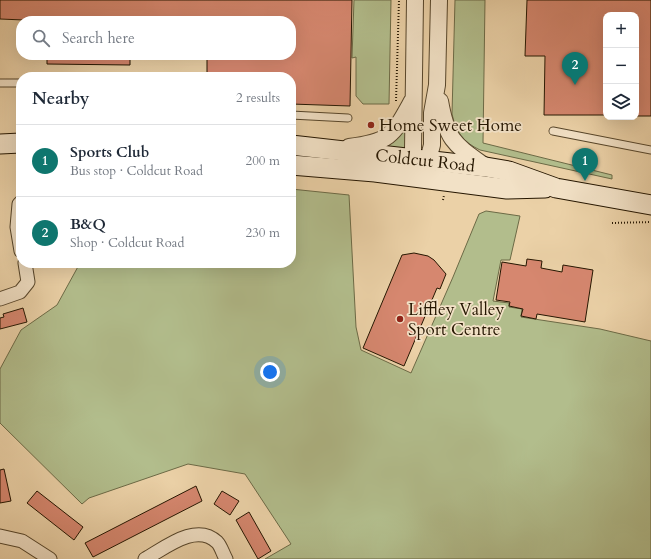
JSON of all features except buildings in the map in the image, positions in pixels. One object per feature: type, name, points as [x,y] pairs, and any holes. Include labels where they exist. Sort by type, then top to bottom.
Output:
[{"type":"main road","points":[[0,144],[16,143]]},
{"type":"main road","name":"Coldcut Road","points":[[296,145],[486,167],[509,171],[556,188],[651,205]]},
{"type":"main road","name":"Coldcut Road","points":[[296,165],[423,177],[506,189],[556,188]]},
{"type":"street","points":[[415,0],[413,99],[422,159],[423,177]]},
{"type":"street","points":[[422,159],[437,85],[440,0]]},
{"type":"street","points":[[437,85],[444,125],[453,142],[486,167]]},
{"type":"street","points":[[336,149],[369,145],[385,138],[395,131],[413,99]]},
{"type":"street","points":[[0,299],[20,292],[28,282],[26,268]]},
{"type":"street","points":[[145,559],[181,539],[195,534],[206,536],[217,543],[226,559]]},
{"type":"street","points":[[0,536],[22,541],[50,559]]},
{"type":"lane","points":[[0,83],[16,83]]},
{"type":"lane","points":[[296,115],[348,118]]},
{"type":"lane","points":[[553,131],[651,150]]},
{"type":"path","points":[[397,96],[399,0]]},
{"type":"path","points":[[612,223],[651,222]]},
{"type":"green space","points":[[354,0],[391,0],[389,104],[363,104],[356,96],[356,57],[352,58]]},
{"type":"green space","points":[[455,0],[485,0],[483,143],[612,175],[612,179],[480,150],[469,144],[461,136],[452,114]]},
{"type":"green space","points":[[409,123],[407,153],[378,149]]},
{"type":"green space","points":[[296,190],[349,195],[356,327],[361,350],[411,373],[479,214],[486,211],[520,216],[510,260],[501,260],[493,301],[509,303],[509,307],[522,309],[521,317],[600,329],[651,341],[651,559],[265,559],[291,544],[245,474],[188,464],[89,498],[82,504],[0,423],[0,369],[21,330],[57,305],[77,268],[296,268]]},
{"type":"place","name":"B&Q","points":[[575,85]]},
{"type":"place","name":"Home Sweet Home","points":[[371,125]]},
{"type":"place","name":"Sports Club","points":[[585,181]]},
{"type":"place","name":"Liffley Valley Sport Centre","points":[[400,319]]}]
